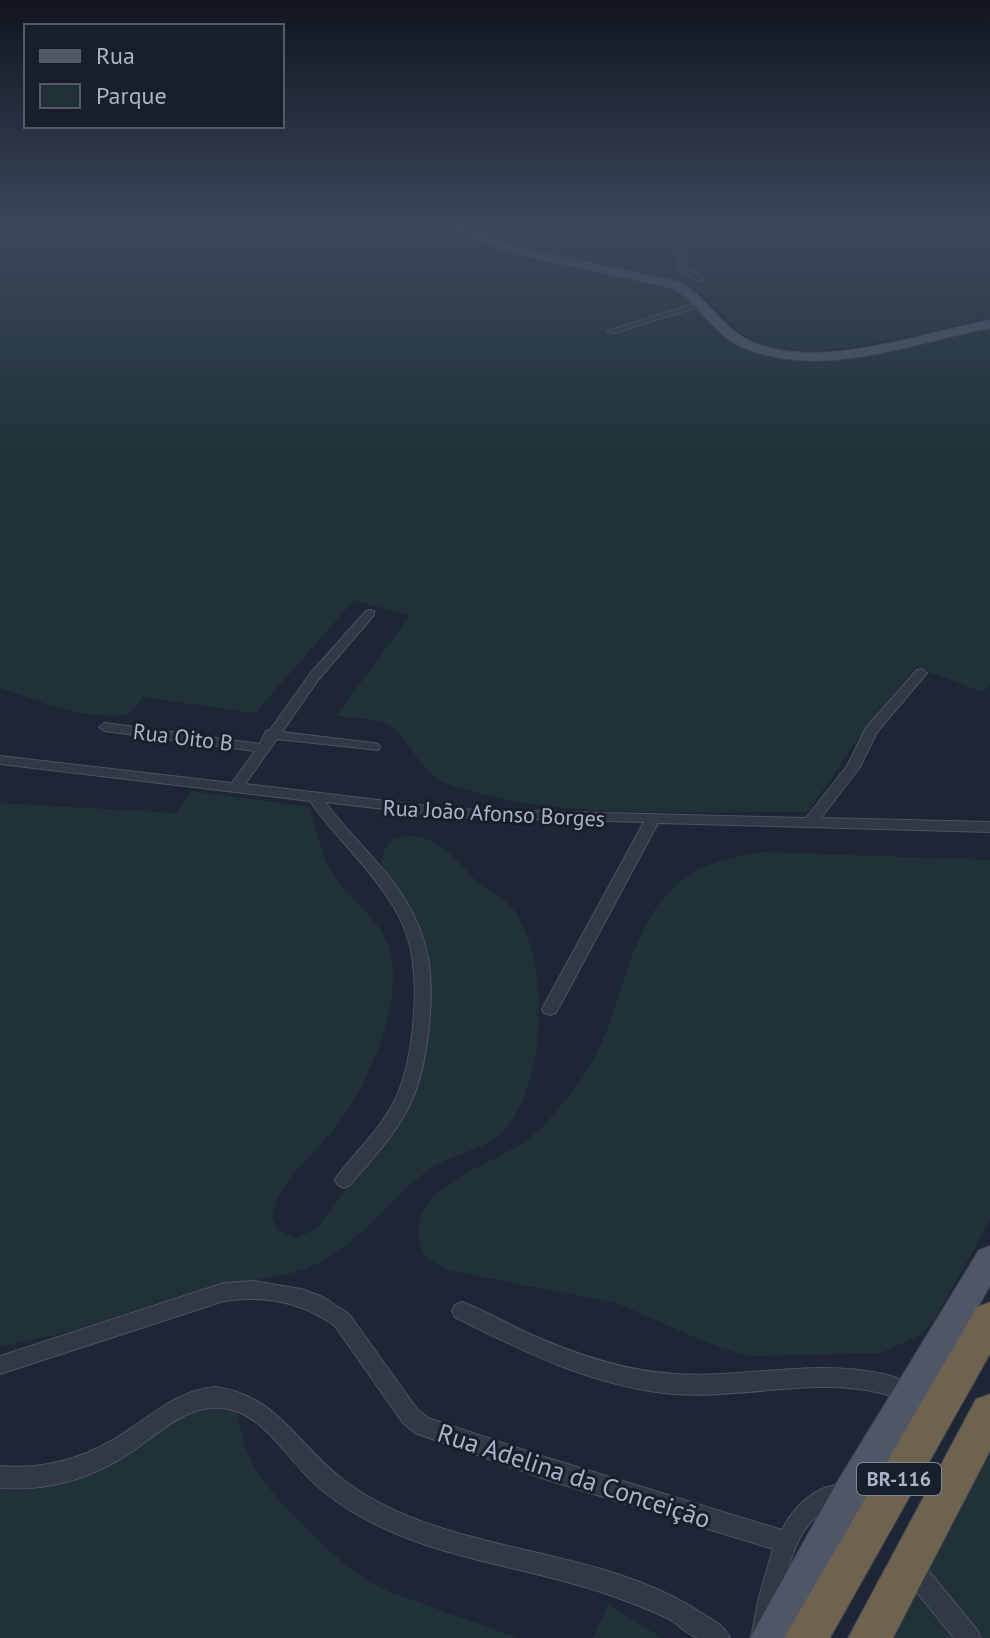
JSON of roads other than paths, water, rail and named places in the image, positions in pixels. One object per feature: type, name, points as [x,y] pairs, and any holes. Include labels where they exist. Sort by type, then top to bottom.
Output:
[{"type":"highway","name":"BR-116","points":[[806,1638],[990,1319]]},
{"type":"highway","name":"BR-116","points":[[870,1638],[990,1412]]},
{"type":"main road","points":[[701,302],[742,342],[790,355],[834,353],[990,324]]},
{"type":"main road","points":[[766,1638],[990,1259]]},
{"type":"street","points":[[611,331],[700,302]]},
{"type":"street","points":[[235,789],[271,734],[370,613]]},
{"type":"street","points":[[812,820],[853,767],[871,731],[921,673]]},
{"type":"street","name":"Rua Oito B","points":[[105,727],[262,748]]},
{"type":"street","points":[[271,734],[373,747]]},
{"type":"street","name":"Rua João Afonso Borges","points":[[0,760],[316,800],[452,813],[652,821],[812,820],[990,827]]},
{"type":"street","points":[[316,800],[344,839],[386,882],[400,903],[417,945],[422,975],[413,1059],[404,1099],[344,1180]]},
{"type":"street","points":[[550,1009],[652,821]]},
{"type":"street","name":"Rua Adelina da Conceição","points":[[0,1365],[224,1292],[241,1289],[287,1295],[328,1310],[342,1320],[410,1416],[422,1426],[548,1469],[786,1542]]},
{"type":"street","points":[[462,1311],[580,1367],[628,1379],[701,1385],[831,1379],[896,1387],[911,1394]]},
{"type":"street","points":[[0,1477],[35,1479],[60,1475],[110,1454],[186,1403],[202,1398],[231,1398],[256,1409],[328,1481],[398,1524],[622,1586],[693,1618],[718,1638]]},
{"type":"street","points":[[766,1638],[770,1595],[786,1542],[812,1507],[822,1500],[848,1496]]},
{"type":"street","points":[[910,1565],[969,1638]]}]
